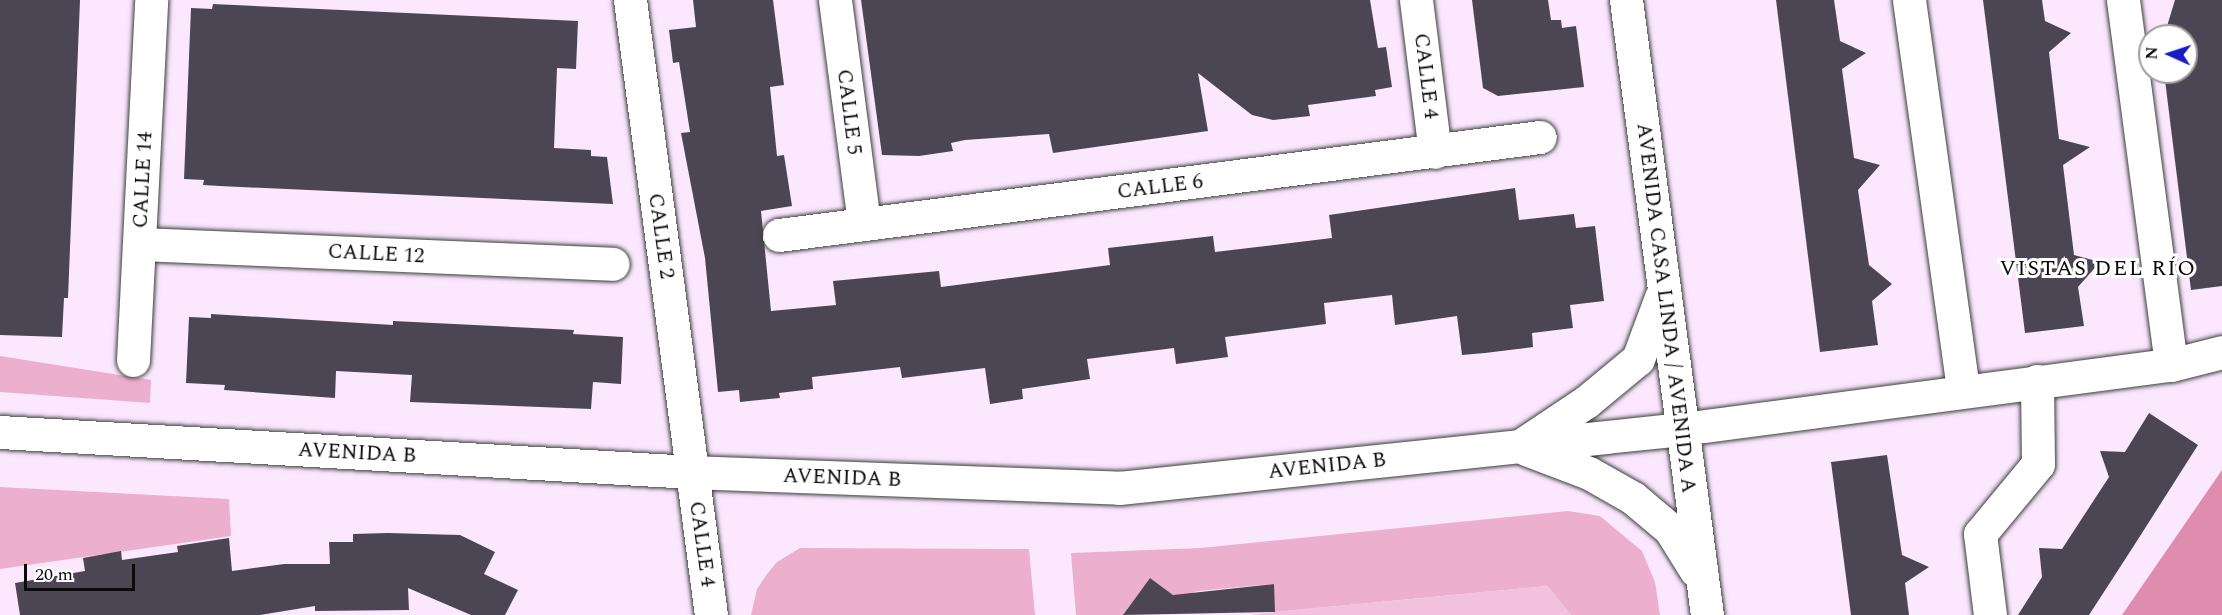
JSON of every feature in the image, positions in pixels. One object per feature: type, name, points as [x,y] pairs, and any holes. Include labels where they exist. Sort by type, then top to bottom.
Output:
[{"type":"street","name":"CALLE 14","points":[[133,360],[151,0]]},
{"type":"street","name":"CALLE 2","points":[[630,0],[692,472]]},
{"type":"street","name":"CALLE 5","points":[[835,0],[864,224]]},
{"type":"street","name":"CALLE 4","points":[[1416,0],[1436,152]]},
{"type":"street","name":"AVENIDA CASA LINDA / AVENIDA A","points":[[1626,0],[1707,615]]},
{"type":"street","points":[[1909,0],[1963,391]]},
{"type":"street","points":[[2123,0],[2171,365]]},
{"type":"street","name":"CALLE 6","points":[[779,235],[1540,137]]},
{"type":"street","name":"CALLE 12","points":[[140,244],[612,264]]},
{"type":"street","points":[[1519,447],[1586,402],[1638,359],[1663,288]]},
{"type":"street","name":"AVENIDA B","points":[[0,432],[692,472],[1119,488],[1682,429],[2171,365],[2222,352]]},
{"type":"street","points":[[1990,615],[1980,534],[2038,464],[2037,381]]},
{"type":"street","points":[[1519,447],[1589,473],[1633,498],[1670,529],[1702,580]]},
{"type":"street","name":"CALLE 4","points":[[692,472],[711,615]]},
{"type":"shaded area","points":[[0,356],[151,380],[150,403],[0,392]]},
{"type":"shaded area","points":[[2222,470],[2222,615],[2122,615]]},
{"type":"shaded area","points":[[0,487],[229,499],[231,536],[0,569]]},
{"type":"shaded area","points":[[1568,511],[1600,516],[1642,551],[1655,582],[1660,615],[1571,615],[1547,586],[1275,612],[1273,584],[1198,591],[1177,598],[1150,578],[1123,615],[1076,615],[1071,553],[1201,548]]},
{"type":"shaded area","points":[[800,548],[1029,549],[1035,615],[751,615],[757,589],[767,574],[777,562]]},
{"type":"shaded area","points":[[1548,586],[1571,615],[1249,615],[1275,612]]},
{"type":"building","points":[[0,0],[80,0],[68,298],[64,298],[62,337],[0,335]]},
{"type":"building","points":[[693,0],[773,0],[784,85],[770,87],[777,156],[784,155],[792,206],[761,211],[771,311],[836,305],[833,281],[939,271],[941,287],[1110,265],[1108,248],[1213,236],[1215,252],[1332,238],[1329,215],[1515,188],[1519,220],[1574,214],[1576,228],[1595,226],[1604,301],[1570,305],[1573,328],[1532,333],[1533,347],[1485,353],[1462,355],[1457,316],[1395,325],[1392,295],[1324,303],[1326,324],[1225,337],[1228,357],[1176,364],[1174,348],[1087,359],[1090,379],[1022,389],[1023,399],[990,404],[985,368],[902,378],[900,367],[812,377],[813,389],[779,393],[780,398],[740,402],[739,390],[718,392],[705,258],[681,133],[690,132],[679,62],[673,63],[669,30],[696,27]]},
{"type":"building","points":[[861,0],[1370,0],[1378,48],[1386,47],[1392,87],[1375,90],[1376,96],[1308,105],[1310,116],[1273,120],[1252,115],[1198,73],[1208,131],[1053,153],[1049,134],[965,140],[951,143],[953,151],[919,156],[882,155]]},
{"type":"building","points":[[1472,0],[1548,0],[1551,20],[1561,20],[1562,28],[1576,26],[1584,87],[1498,96],[1483,88]]},
{"type":"building","points":[[1776,0],[1834,0],[1840,41],[1866,53],[1842,69],[1854,158],[1880,165],[1858,190],[1869,265],[1892,284],[1872,301],[1878,345],[1820,352]]},
{"type":"building","points":[[1983,0],[2042,0],[2045,21],[2071,33],[2049,52],[2059,139],[2090,147],[2063,165],[2074,255],[2100,262],[2078,287],[2084,326],[2025,333]]},
{"type":"building","points":[[2175,0],[2222,0],[2222,286],[2191,290],[2165,84],[2198,84],[2198,24],[2168,24]]},
{"type":"building","points":[[213,4],[578,21],[576,69],[557,68],[554,148],[591,150],[591,156],[607,157],[613,204],[220,186],[203,185],[204,180],[184,179],[191,8],[212,9]]},
{"type":"building","points":[[211,314],[393,325],[393,321],[574,330],[573,334],[623,337],[621,384],[593,382],[591,409],[410,402],[412,375],[336,371],[335,398],[224,390],[225,385],[186,383],[189,317],[211,318]]},
{"type":"building","points":[[2149,413],[2198,445],[2089,615],[2018,615],[2042,577],[2039,548],[2062,549],[2109,477],[2100,451],[2125,452]]},
{"type":"building","points":[[1887,455],[1902,555],[1929,567],[1905,583],[1909,615],[1851,615],[1831,462]]},
{"type":"building","points":[[353,534],[460,535],[495,552],[484,574],[518,590],[505,615],[471,615],[408,588],[409,610],[315,611],[315,606],[260,615],[20,615],[15,583],[85,571],[83,558],[121,551],[122,560],[178,552],[177,546],[229,538],[232,571],[284,564],[330,564],[329,542],[353,542]]},
{"type":"building","points":[[1150,578],[1173,595],[1274,584],[1275,612],[1123,615]]},
{"type":"district","name":"VISTAS DEL RÍO","points":[[2098,269]]}]
